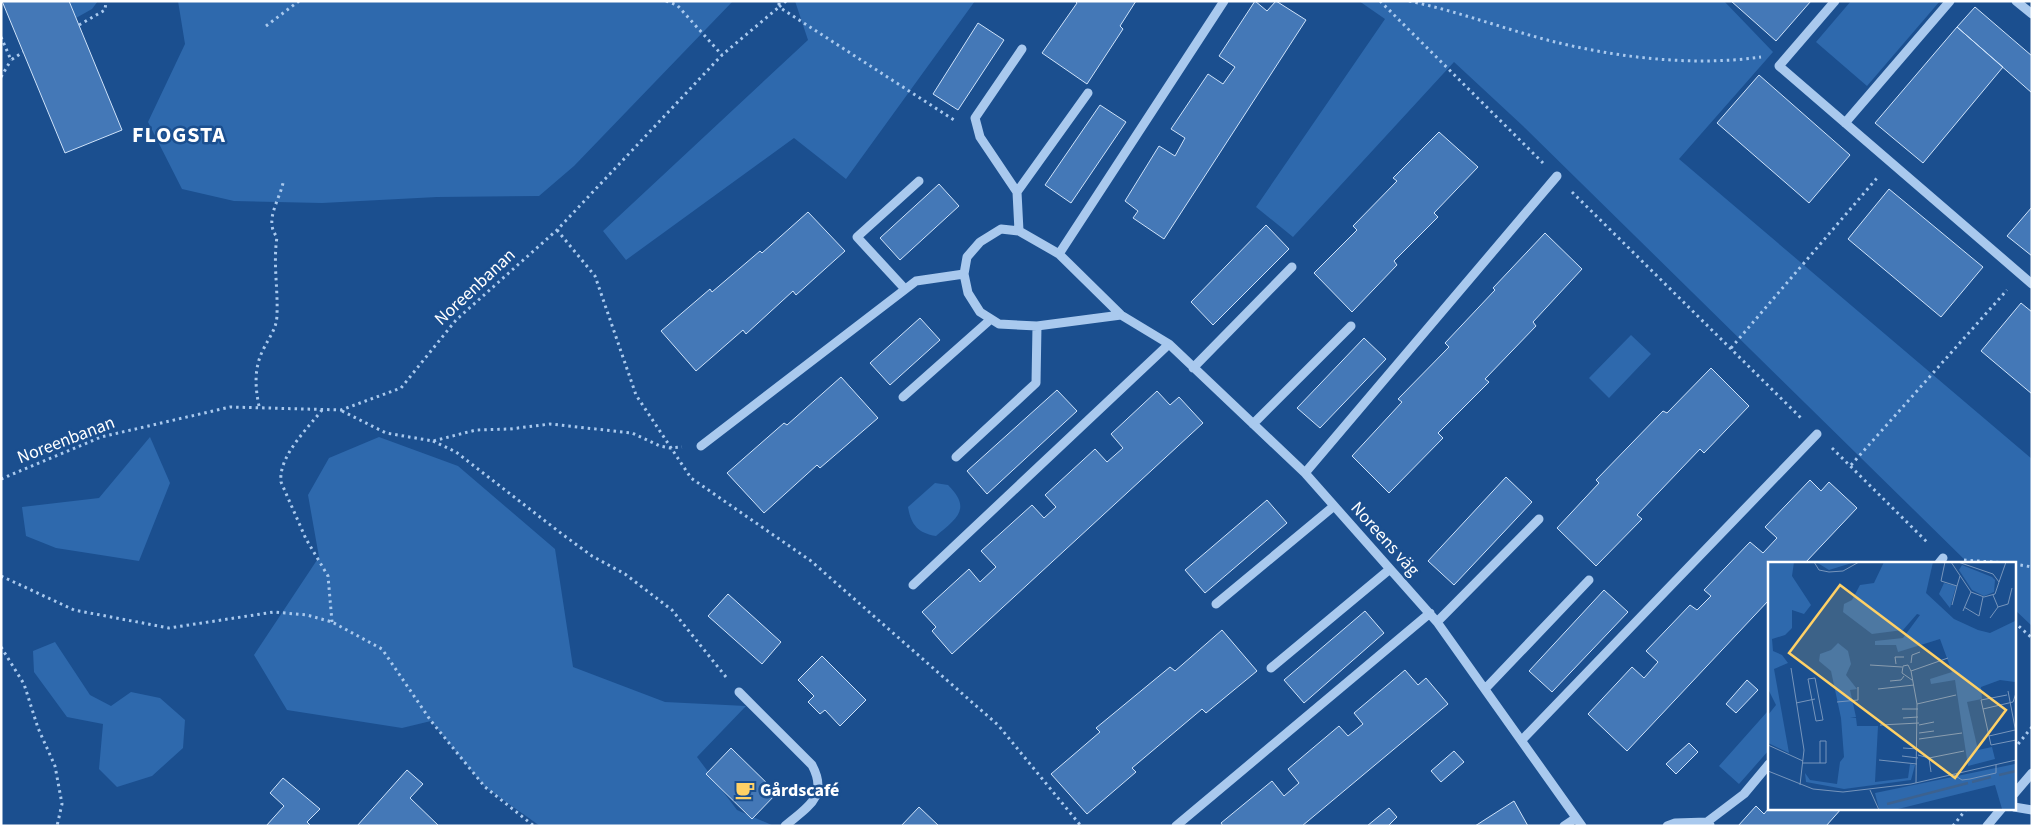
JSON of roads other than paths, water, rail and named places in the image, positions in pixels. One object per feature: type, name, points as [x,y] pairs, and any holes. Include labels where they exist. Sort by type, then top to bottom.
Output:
[{"type":"street","points":[[1059,254],[1224,1]]},
{"type":"street","points":[[1835,1],[1779,66],[2032,284]]},
{"type":"street","points":[[1845,123],[1950,1]]},
{"type":"street","points":[[2016,1],[2032,14]]},
{"type":"street","points":[[1022,49],[975,118],[980,137],[1017,192],[1019,231],[1001,229],[980,242],[967,257],[964,274],[968,293],[980,312],[999,324],[1037,326],[1121,314]]},
{"type":"street","points":[[1017,192],[1088,93]]},
{"type":"street","points":[[1305,473],[1557,176]]},
{"type":"street","points":[[905,289],[857,237],[919,181]]},
{"type":"street","name":"Noreens väg","points":[[1019,231],[1059,254],[1121,314],[1169,344],[1305,473],[1430,613],[1579,822]]},
{"type":"street","points":[[1193,368],[1292,268]]},
{"type":"street","points":[[702,446],[916,281],[964,274]]},
{"type":"street","points":[[903,397],[991,319]]},
{"type":"street","points":[[956,456],[1036,383],[1037,326]]},
{"type":"street","points":[[1253,424],[1351,326]]},
{"type":"street","points":[[913,585],[1169,344]]},
{"type":"street","points":[[1522,740],[1817,434]]},
{"type":"street","points":[[1216,604],[1334,506]]},
{"type":"street","points":[[1437,622],[1539,519]]},
{"type":"street","points":[[1271,668],[1390,569]]},
{"type":"street","points":[[1486,689],[1589,580]]},
{"type":"street","points":[[1176,826],[1430,613]]},
{"type":"street","points":[[739,692],[812,765],[818,777],[819,788],[814,801],[785,826]]},
{"type":"street","points":[[1667,826],[1675,823],[1709,824],[1744,794],[1768,765]]},
{"type":"street","points":[[2016,792],[2032,773]]},
{"type":"street","points":[[2016,807],[2032,810]]},
{"type":"street","points":[[1987,826],[2000,810]]},
{"type":"street","points":[[1564,826],[1579,822]]},
{"type":"place","name":"Gårdscafé","points":[[745,790]]},
{"type":"district","name":"FLOGSTA","points":[[179,135]]}]
